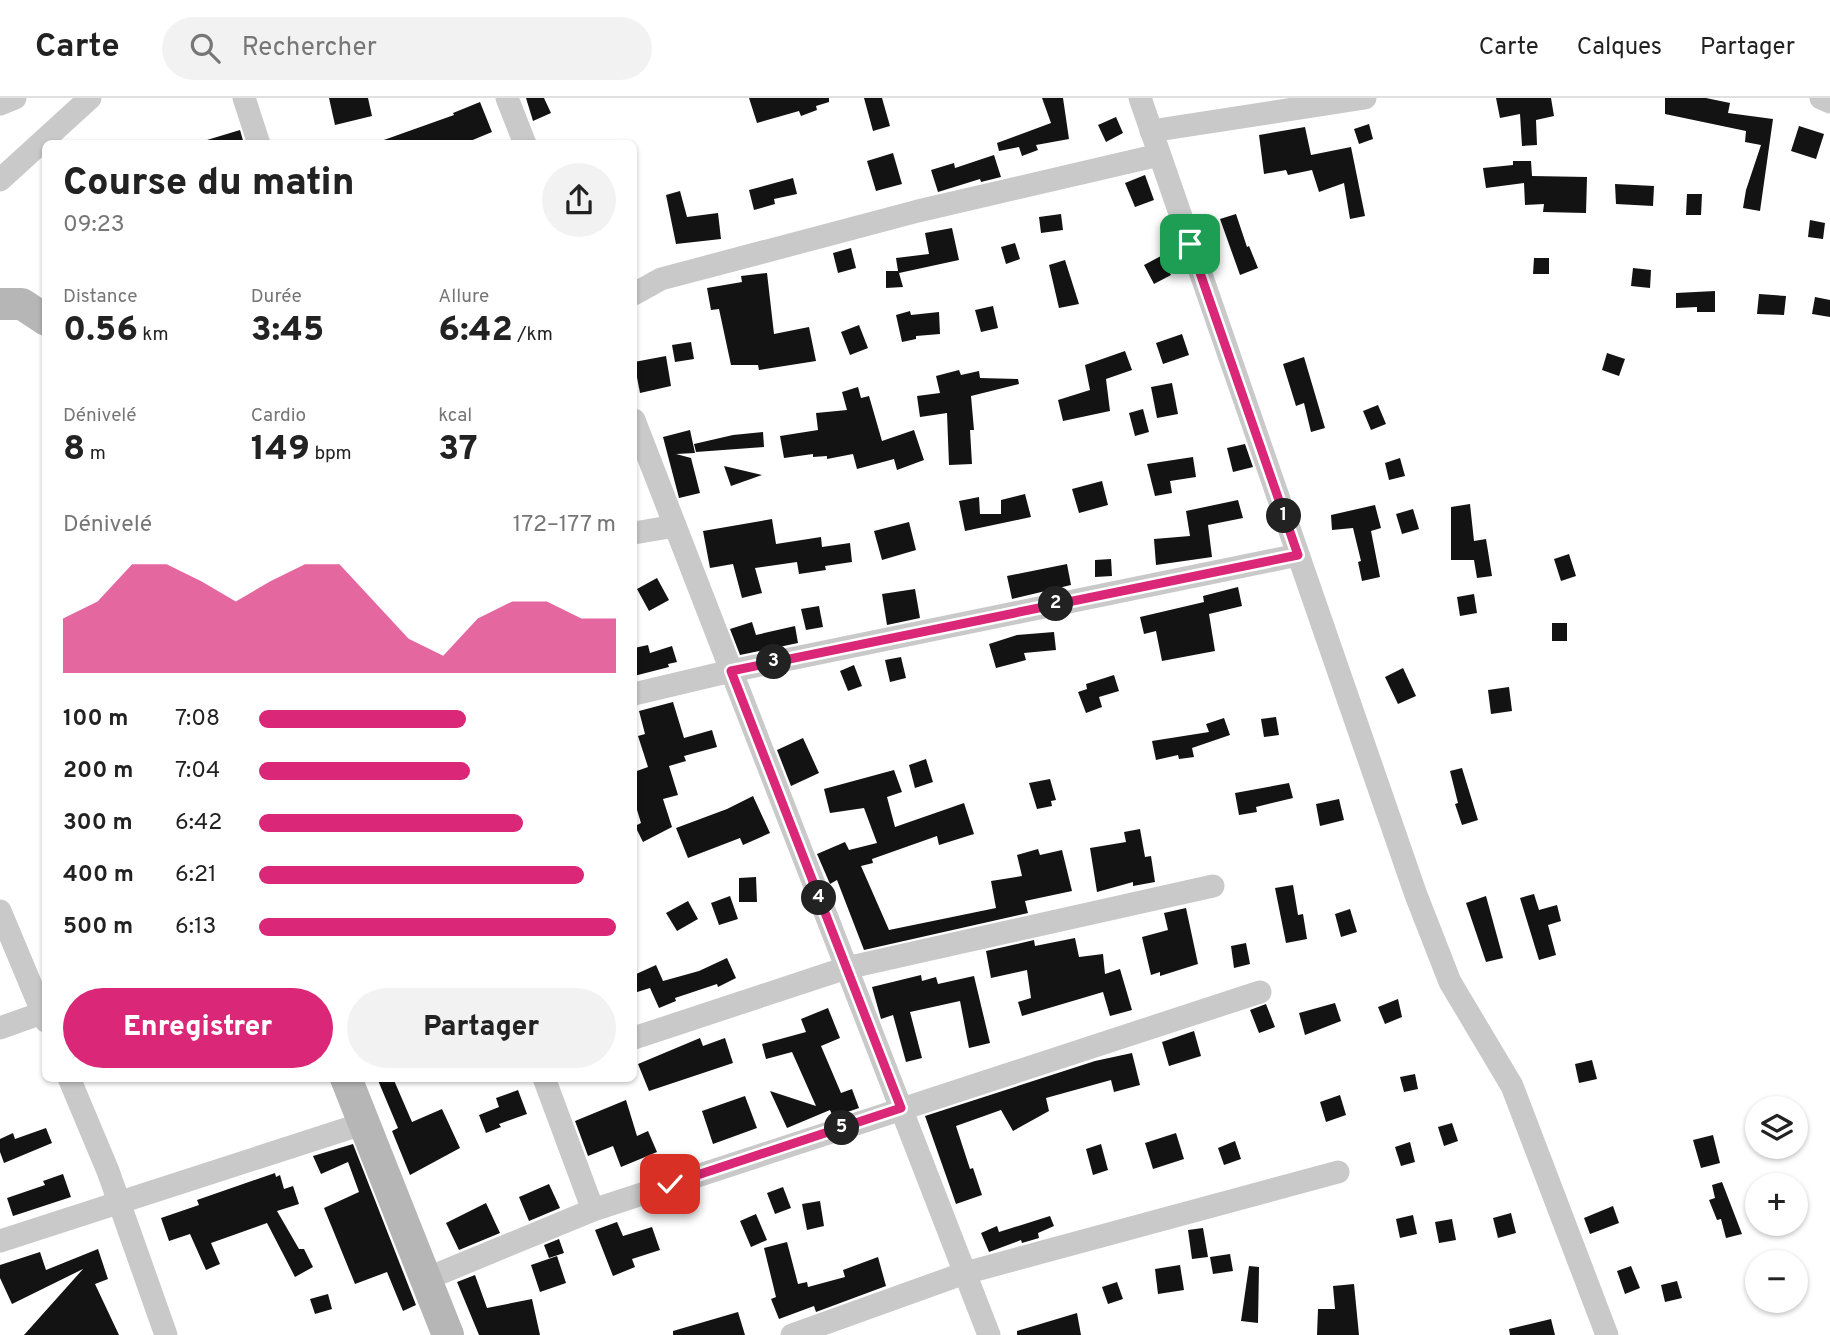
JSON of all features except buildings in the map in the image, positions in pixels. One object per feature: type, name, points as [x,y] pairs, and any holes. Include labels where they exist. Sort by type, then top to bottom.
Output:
[{"type":"main road","points":[[0,304],[22,304],[42,317]]},
{"type":"main road","points":[[347,1082],[448,1335]]},
{"type":"street","points":[[0,104],[15,98]]},
{"type":"street","points":[[44,140],[90,98]]},
{"type":"street","points":[[244,98],[257,140]]},
{"type":"street","points":[[507,98],[523,140]]},
{"type":"street","points":[[1140,98],[1416,895],[1450,982],[1512,1086],[1607,1335]]},
{"type":"street","points":[[1151,131],[1364,98]]},
{"type":"street","points":[[1821,98],[1830,102]]},
{"type":"street","points":[[0,180],[42,142]]},
{"type":"street","points":[[637,293],[661,279],[675,275],[918,211],[1159,155]]},
{"type":"street","points":[[637,428],[989,1335]]},
{"type":"street","points":[[637,532],[674,526]]},
{"type":"street","points":[[637,693],[731,671],[1298,555]]},
{"type":"street","points":[[637,1037],[846,968],[1213,886]]},
{"type":"street","points":[[0,911],[42,1012]]},
{"type":"street","points":[[426,1279],[593,1210],[1259,992]]},
{"type":"street","points":[[0,1028],[42,1018]]},
{"type":"street","points":[[71,1082],[119,1203],[166,1335]]},
{"type":"street","points":[[545,1082],[593,1210]]},
{"type":"street","points":[[0,1241],[362,1124]]},
{"type":"street","points":[[792,1335],[965,1273],[1338,1172]]},
{"type":"route","points":[[670,1184],[901,1108],[731,671],[1298,555],[1190,244]]}]
